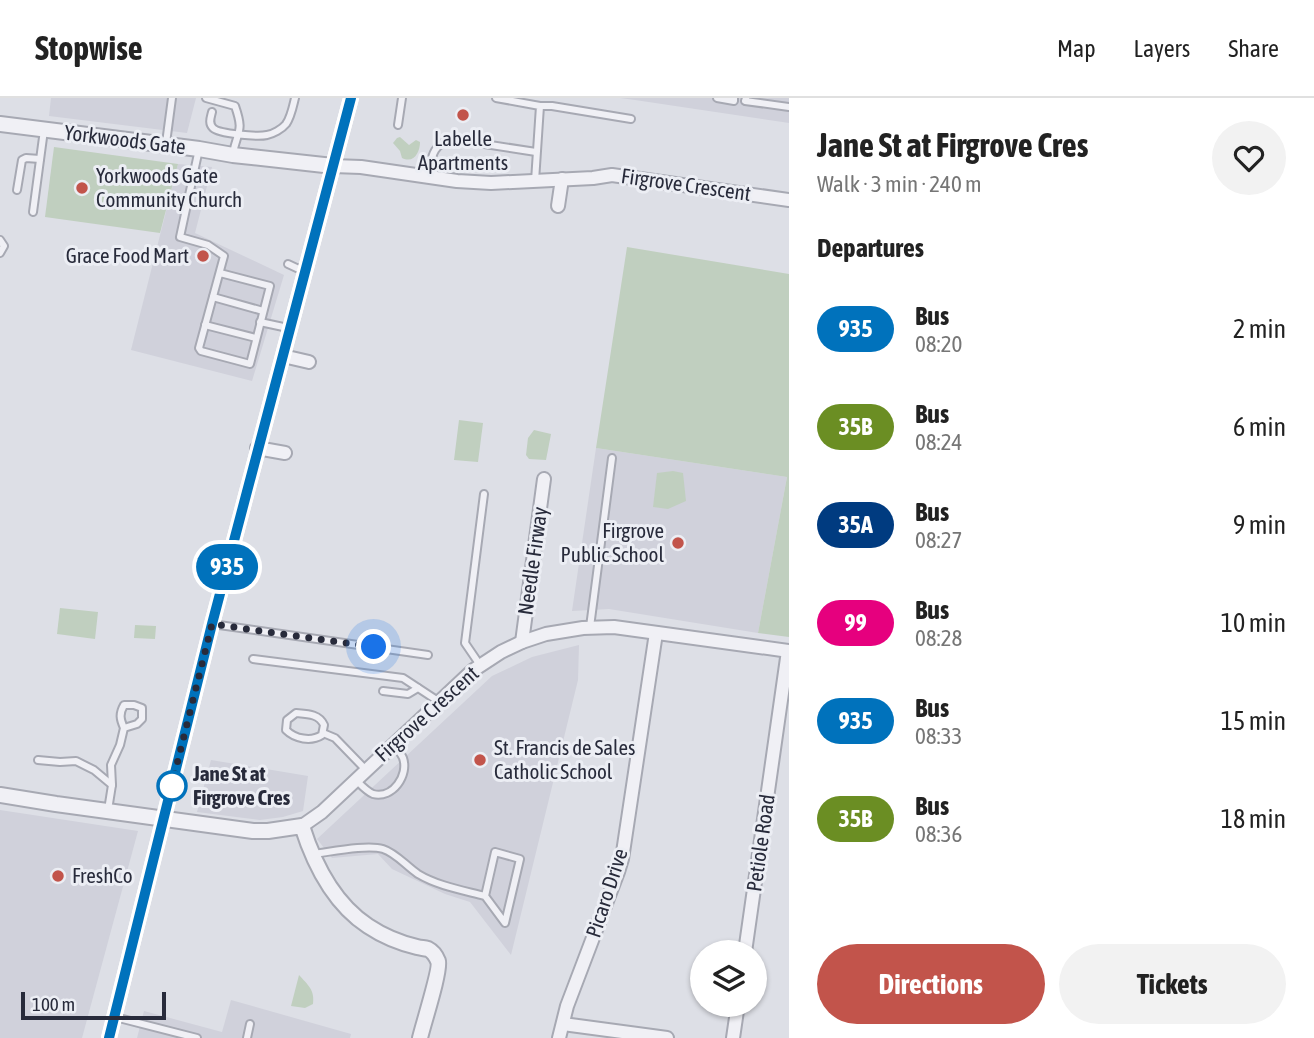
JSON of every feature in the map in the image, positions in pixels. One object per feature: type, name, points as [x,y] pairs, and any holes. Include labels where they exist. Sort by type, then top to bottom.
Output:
[{"type":"main road","points":[[109,1038],[257,448],[351,98]]},
{"type":"street","name":"Yorkwoods Gate","points":[[0,124],[333,166]]},
{"type":"street","name":"Firgrove Crescent","points":[[333,166],[491,183],[612,175],[789,200]]},
{"type":"street","points":[[558,206],[562,179]]},
{"type":"street","points":[[283,356],[309,362]]},
{"type":"street","points":[[257,448],[285,453]]},
{"type":"street","name":"Needle Firway","points":[[522,642],[544,479]]},
{"type":"street","name":"Firgrove Crescent","points":[[0,795],[253,831],[302,825],[322,812],[438,701],[480,665],[522,642],[546,634],[590,627],[614,627],[789,651]]},
{"type":"street","name":"Picaro Drive","points":[[559,1038],[567,1006],[622,859],[656,633]]},
{"type":"street","name":"Petiole Road","points":[[747,940],[789,651]]},
{"type":"street","points":[[302,825],[328,885],[353,914],[368,926],[397,941],[427,949],[435,954],[440,967],[420,1038]]},
{"type":"street","points":[[733,1038],[736,1017]]},
{"type":"street","points":[[563,1024],[667,1038]]},
{"type":"lane","points":[[165,145],[172,98]]},
{"type":"lane","points":[[206,98],[235,106]]},
{"type":"lane","points":[[233,155],[240,134],[236,98]]},
{"type":"lane","points":[[212,112],[210,122],[212,127],[219,131],[268,135],[286,124],[295,98]]},
{"type":"lane","points":[[398,125],[402,98]]},
{"type":"lane","points":[[496,98],[631,119]]},
{"type":"lane","points":[[717,98],[734,98]]},
{"type":"lane","points":[[746,98],[745,101],[789,107]]},
{"type":"lane","points":[[535,181],[540,106]]},
{"type":"lane","points":[[33,212],[44,130]]},
{"type":"lane","points":[[426,177],[434,150],[441,142],[452,139],[536,152]]},
{"type":"lane","points":[[199,149],[180,237],[208,245],[224,256],[199,348],[201,351],[250,364],[270,286],[220,273]]},
{"type":"lane","points":[[17,190],[22,160],[40,159]]},
{"type":"lane","points":[[0,240],[5,246],[0,253]]},
{"type":"lane","points":[[288,264],[305,272]]},
{"type":"lane","points":[[212,298],[263,311]]},
{"type":"lane","points":[[260,322],[290,328]]},
{"type":"lane","points":[[205,325],[256,338]]},
{"type":"lane","points":[[590,627],[612,458]]},
{"type":"lane","points":[[480,665],[466,643],[484,494]]},
{"type":"lane","points":[[212,624],[428,655]]},
{"type":"lane","points":[[253,659],[403,678],[438,701]]},
{"type":"lane","points":[[383,691],[408,694],[418,688]]},
{"type":"lane","points":[[296,713],[315,716],[321,719],[324,725],[323,733],[312,739],[299,737],[286,730],[287,720],[296,713]]},
{"type":"lane","points":[[108,811],[112,785],[111,765],[124,728]]},
{"type":"lane","points":[[323,733],[335,738],[366,770]]},
{"type":"lane","points":[[356,780],[375,794],[391,790],[399,783],[404,769],[403,756],[393,744]]},
{"type":"lane","points":[[38,760],[76,761],[94,770],[112,785]]},
{"type":"lane","points":[[313,854],[381,848],[433,881],[485,896],[505,923],[520,859],[495,852],[485,896]]},
{"type":"lane","points":[[115,1017],[197,1038]]},
{"type":"lane","points":[[247,1038],[250,1024]]},
{"type":"lane","points":[[152,1038],[155,1027]]},
{"type":"shaded area","points":[[51,98],[196,98],[187,133],[49,116]]},
{"type":"shaded area","points":[[620,98],[789,98],[789,123],[635,100]]},
{"type":"shaded area","points":[[178,164],[212,167],[195,233],[284,275],[252,381],[131,350]]},
{"type":"shaded area","name":"Firgrove Public School","points":[[596,448],[787,477],[758,633],[609,609],[572,611]]},
{"type":"shaded area","name":"St. Francis de Sales Catholic School","points":[[579,645],[578,680],[511,955],[470,902],[445,894],[392,869],[378,854],[332,858],[317,839],[492,676],[532,657]]},
{"type":"shaded area","points":[[211,760],[308,776],[303,811],[260,820],[197,812]]},
{"type":"shaded area","points":[[0,810],[138,831],[82,1038],[0,1038]]},
{"type":"shaded area","points":[[231,1000],[351,1034],[350,1038],[137,1038],[144,1011],[222,1032]]},
{"type":"green space","points":[[400,137],[409,145],[416,140],[420,142],[419,150],[413,158],[402,158],[393,143]]},
{"type":"green space","points":[[54,147],[178,164],[160,233],[45,217]]},
{"type":"green space","points":[[627,247],[789,274],[789,637],[758,633],[787,477],[596,448]]},
{"type":"green space","points":[[459,420],[483,423],[478,462],[454,460]]},
{"type":"green space","points":[[534,430],[551,434],[546,460],[529,459],[526,455],[528,438]]},
{"type":"green space","points":[[657,473],[683,473],[686,501],[668,509],[653,507]]},
{"type":"green space","points":[[60,608],[98,612],[95,639],[57,634]]},
{"type":"green space","points":[[135,625],[156,626],[155,639],[134,638]]},
{"type":"green space","points":[[299,975],[313,995],[313,1004],[305,1008],[291,1006]]},
{"type":"bus line","name":"935","points":[[109,1038],[257,448],[351,98]]},
{"type":"place","name":"Labelle Apartments","points":[[463,115]]},
{"type":"place","name":"Yorkwoods Gate Community Church","points":[[82,188]]},
{"type":"place","name":"Grace Food Mart","points":[[203,256]]},
{"type":"place","name":"Firgrove Public School","points":[[678,543]]},
{"type":"place","name":"St. Francis de Sales Catholic School","points":[[480,760]]},
{"type":"place","name":"Jane St at Firgrove Cres","points":[[172,786]]},
{"type":"place","name":"FreshCo","points":[[58,876]]},
{"type":"route","points":[[172,786],[170,792],[212,624],[374,647]]}]
